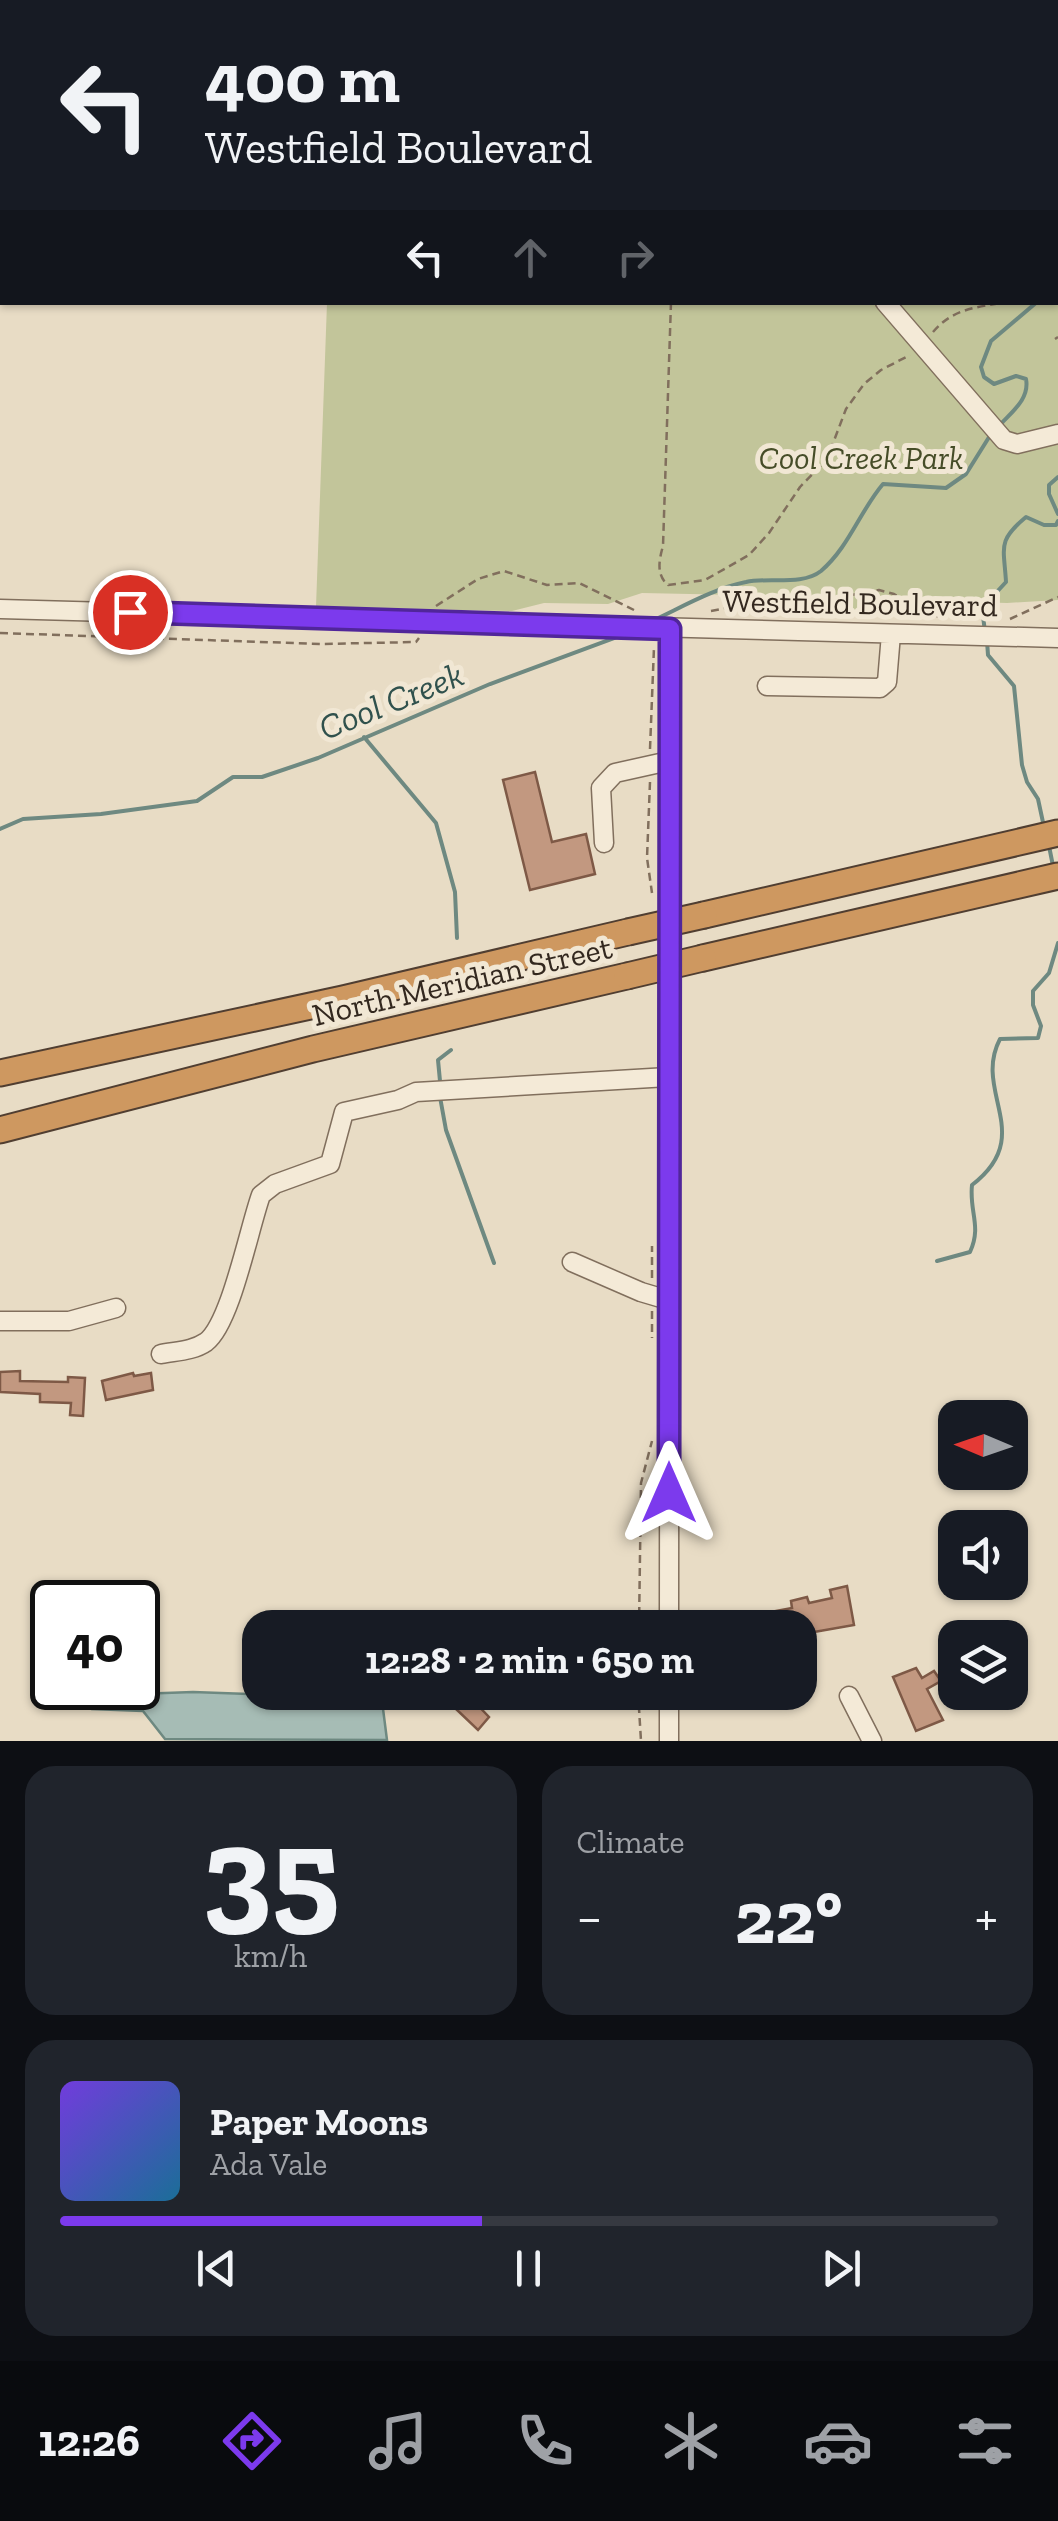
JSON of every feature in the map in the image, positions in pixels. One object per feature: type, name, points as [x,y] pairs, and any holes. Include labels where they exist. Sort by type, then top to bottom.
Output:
[{"type":"highway","name":"North Meridian Street","points":[[0,1073],[343,999],[1058,833]]},
{"type":"highway","name":"North Meridian Street","points":[[0,1130],[313,1049],[1058,876]]},
{"type":"highway","points":[[0,1140],[111,1103]]},
{"type":"street","points":[[889,305],[1004,440],[1017,444],[1058,434]]},
{"type":"street","name":"Westfield Boulevard","points":[[0,609],[618,627],[660,634],[974,636],[1002,628],[1058,638]]},
{"type":"street","points":[[660,634],[669,761],[668,1077],[660,1298],[669,1610]]},
{"type":"street","points":[[767,686],[880,688],[887,682],[891,634]]},
{"type":"street","points":[[604,843],[601,788],[615,773],[669,761]]},
{"type":"street","points":[[161,1354],[195,1348],[210,1340],[228,1304],[261,1195],[274,1184],[330,1164],[344,1112],[416,1092],[668,1077]]},
{"type":"street","points":[[572,1262],[660,1298]]},
{"type":"street","points":[[0,1321],[69,1321],[116,1308]]},
{"type":"street","points":[[848,1696],[872,1741]]},
{"type":"street","points":[[668,1741],[669,1710]]},
{"type":"path","points":[[670,305],[663,546],[659,569],[668,585],[704,580],[749,555],[770,533],[800,487],[827,459],[846,409],[864,384],[923,345],[946,317],[989,305]]},
{"type":"path","points":[[726,608],[785,598],[802,604],[878,590],[894,594],[925,614],[950,619]]},
{"type":"path","points":[[1002,628],[1058,596]]},
{"type":"path","points":[[653,895],[647,858],[651,653],[660,634]]},
{"type":"path","points":[[652,1236],[660,1298],[652,1348]]},
{"type":"path","points":[[639,1610],[641,1483],[653,1437]]},
{"type":"path","points":[[639,1710],[641,1741]]},
{"type":"green space","name":"Cool Creek Park","points":[[327,305],[1058,305],[1058,600],[940,601],[905,615],[784,610],[738,595],[642,593],[608,604],[544,603],[512,611],[316,607]]},
{"type":"water","points":[[160,1693],[242,1694],[242,1710],[383,1710],[387,1740],[165,1739],[143,1711],[118,1710],[160,1710]]},
{"type":"building","points":[[535,772],[552,842],[586,834],[595,874],[530,890],[503,780]]},
{"type":"building","points":[[20,1371],[20,1381],[68,1382],[68,1377],[85,1378],[83,1416],[70,1415],[71,1403],[40,1402],[40,1394],[0,1392],[0,1372]]},
{"type":"building","points":[[151,1373],[153,1390],[106,1400],[102,1381]]},
{"type":"building","points":[[847,1586],[854,1625],[817,1631],[817,1610],[781,1610],[792,1608],[791,1601],[807,1597],[809,1603],[832,1598],[830,1590]]},
{"type":"building","points":[[916,1668],[922,1678],[934,1671],[938,1683],[927,1689],[943,1720],[916,1731],[893,1677]]},
{"type":"building","points":[[457,1710],[482,1710],[489,1717],[478,1730]]},
{"type":"waterway","name":"Cool Creek","points":[[998,427],[1022,400],[1026,379],[1016,376],[994,384],[984,377],[981,367],[991,341],[1033,305]]},
{"type":"waterway","name":"Cool Creek","points":[[654,620],[734,585],[813,576],[839,551],[883,484],[946,488],[966,474],[991,434]]},
{"type":"waterway","points":[[1058,477],[1049,485],[1058,514]]},
{"type":"waterway","points":[[985,632],[982,608],[1006,582],[1004,545],[1010,532],[1026,517],[1044,525],[1056,525],[1058,521]]},
{"type":"waterway","name":"Cool Creek","points":[[0,829],[23,819],[101,814],[197,801],[233,777],[262,777],[318,758],[490,684],[622,635]]},
{"type":"waterway","points":[[987,641],[988,655],[1014,686],[1022,765],[1038,799],[1044,827]]},
{"type":"waterway","points":[[364,737],[436,823],[455,892],[457,938]]},
{"type":"waterway","points":[[1049,846],[1053,866]]},
{"type":"waterway","points":[[937,1261],[970,1252],[975,1234],[972,1185],[991,1167],[1000,1149],[1002,1131],[993,1058],[1000,1039],[1038,1038],[1041,1026],[1033,1005],[1033,991],[1049,973],[1058,943]]},
{"type":"waterway","points":[[440,1081],[438,1060],[451,1050]]},
{"type":"waterway","points":[[440,1097],[446,1130],[494,1263]]},
{"type":"route","points":[[130,612],[670,629],[669,1493]]}]
